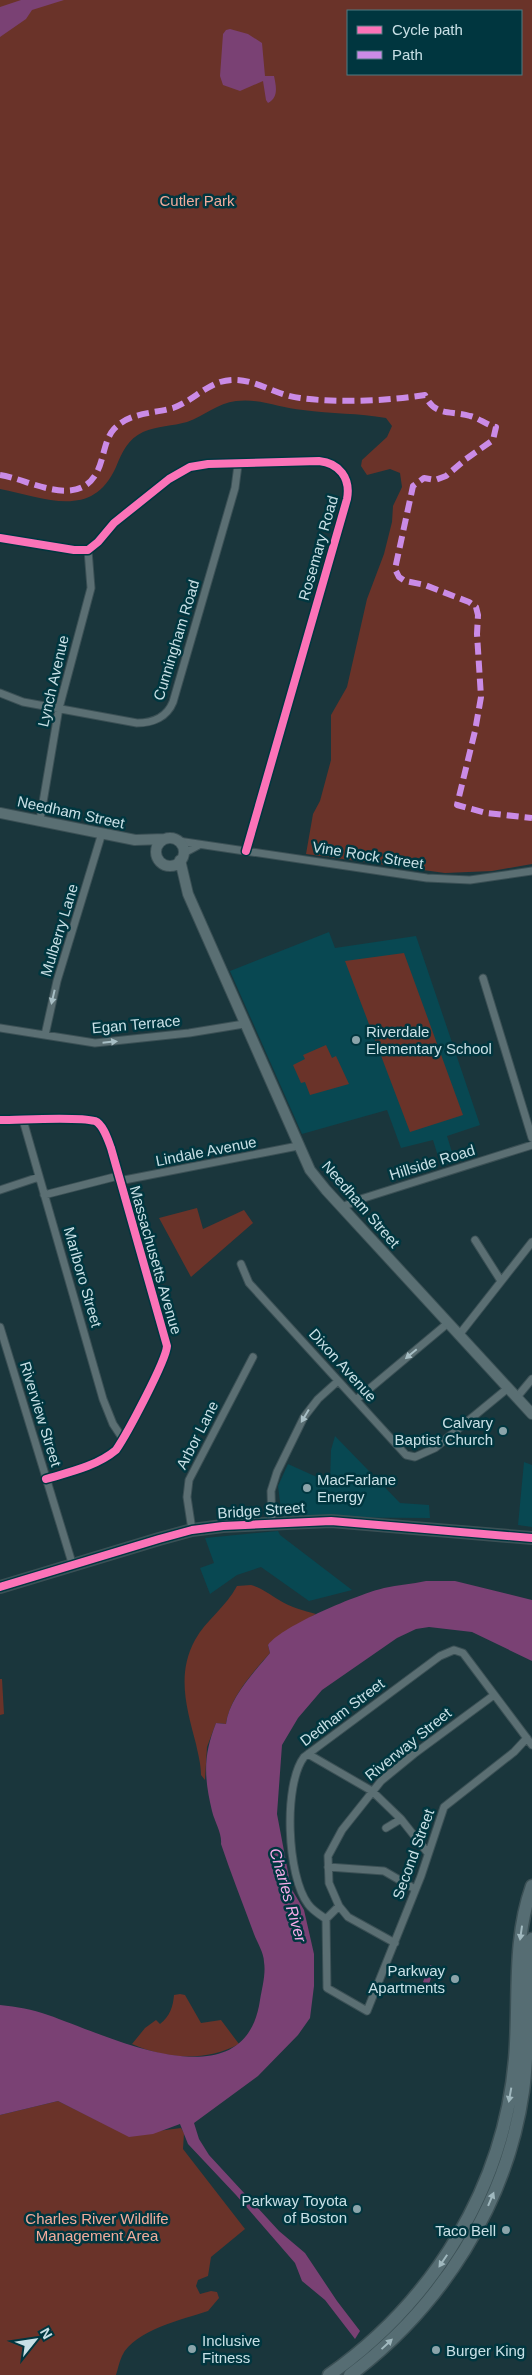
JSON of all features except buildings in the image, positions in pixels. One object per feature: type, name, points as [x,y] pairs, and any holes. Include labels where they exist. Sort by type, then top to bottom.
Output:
[{"type":"highway","points":[[329,2375],[382,2332],[421,2290],[456,2240],[483,2188],[502,2131],[512,2087],[519,1947],[523,1917],[532,1886]]},
{"type":"highway","points":[[350,2375],[382,2349],[414,2318],[444,2281],[469,2242],[489,2204],[506,2162],[528,2084],[532,1939]]},
{"type":"main road","name":"Needham Street","points":[[0,813],[135,840],[165,839]]},
{"type":"main road","points":[[165,839],[178,841],[182,857],[174,865],[165,865],[159,861],[156,854],[159,843],[165,839]]},
{"type":"main road","name":"Needham Street","points":[[135,840],[156,854]]},
{"type":"main road","name":"Needham Street","points":[[182,857],[188,894]]},
{"type":"main road","name":"Needham Street","points":[[165,865],[180,880],[188,894],[298,1146],[316,1179],[532,1414]]},
{"type":"main road","name":"Bridge Street","points":[[0,1587],[192,1530],[272,1523],[352,1522],[532,1538]]},
{"type":"street","name":"Rosemary Road","points":[[88,550],[114,524],[169,479],[185,469],[208,464],[238,465],[311,461],[330,463],[344,476],[348,494],[246,851]]},
{"type":"street","name":"Cunningham Road","points":[[0,693],[17,701],[137,723],[155,720],[168,711],[173,702],[235,488],[238,465]]},
{"type":"street","points":[[0,538],[74,550],[88,550]]},
{"type":"street","name":"Lynch Avenue","points":[[40,820],[59,708],[91,588],[88,550]]},
{"type":"street","name":"Mulberry Lane","points":[[45,1035],[57,981],[102,833]]},
{"type":"street","name":"Vine Rock Street","points":[[178,841],[427,878],[470,880],[532,871]]},
{"type":"street","points":[[182,857],[200,845]]},
{"type":"street","points":[[483,978],[532,1138]]},
{"type":"street","name":"Egan Terrace","points":[[0,1028],[105,1043],[217,1030],[244,1024]]},
{"type":"street","name":"Massachusetts Avenue","points":[[0,1120],[96,1122],[111,1148],[118,1179],[167,1346],[166,1352],[123,1439],[108,1457],[82,1468],[46,1479]]},
{"type":"street","name":"Marlboro Street","points":[[23,1120],[103,1399],[113,1424],[123,1439]]},
{"type":"street","name":"Hillside Road","points":[[342,1207],[364,1198],[532,1145]]},
{"type":"street","name":"Lindale Avenue","points":[[44,1195],[118,1179],[298,1146]]},
{"type":"street","points":[[0,1190],[39,1177]]},
{"type":"street","points":[[475,1240],[501,1281]]},
{"type":"street","points":[[459,1335],[532,1242]]},
{"type":"street","name":"Dixon Avenue","points":[[241,1264],[249,1283],[406,1455],[415,1457],[435,1448],[508,1388]]},
{"type":"street","points":[[356,1400],[448,1323]]},
{"type":"street","name":"Riverview Street","points":[[0,1327],[73,1566]]},
{"type":"street","name":"Arbor Lane","points":[[192,1530],[187,1497],[190,1480],[253,1357]]},
{"type":"street","points":[[517,1397],[532,1379]]},
{"type":"street","points":[[272,1523],[271,1491],[277,1472],[304,1417],[318,1399],[338,1381]]},
{"type":"street","name":"Dedham Street","points":[[326,1918],[308,1904],[295,1870],[291,1842],[291,1790],[297,1767],[308,1754],[450,1650],[462,1653],[530,1741]]},
{"type":"street","name":"Riverway Street","points":[[339,1906],[329,1883],[328,1856],[342,1830],[372,1791],[414,1754],[494,1695]]},
{"type":"street","name":"Second Street","points":[[326,1918],[327,1988],[367,2011],[416,1889],[427,1852],[444,1807],[530,1741]]},
{"type":"street","points":[[308,1754],[372,1791],[401,1819],[427,1852]]},
{"type":"street","points":[[386,1828],[401,1819]]},
{"type":"street","points":[[328,1867],[384,1870],[416,1889]]},
{"type":"street","points":[[326,1918],[339,1906],[348,1917],[394,1943]]},
{"type":"shaded area","name":"Riverdale Elementary School","points":[[329,932],[335,948],[416,936],[480,1125],[447,1136],[455,1162],[441,1166],[433,1140],[401,1148],[387,1110],[302,1134],[230,971]]},
{"type":"shaded area","points":[[335,1436],[400,1503],[429,1505],[430,1518],[282,1517],[278,1486],[288,1464],[330,1483],[331,1450]]},
{"type":"shaded area","points":[[524,1462],[532,1465],[532,1527],[518,1525]]},
{"type":"shaded area","points":[[278,1531],[280,1535],[352,1590],[309,1601],[261,1567],[237,1575],[210,1594],[200,1568],[214,1563],[205,1538]]},
{"type":"green space","name":"Cutler Park","points":[[0,0],[532,0],[532,864],[492,871],[445,873],[306,854],[313,814],[320,801],[331,760],[331,715],[347,687],[367,599],[384,554],[392,522],[393,506],[402,487],[400,473],[390,469],[367,475],[361,466],[362,460],[387,437],[392,426],[386,418],[295,409],[245,400],[229,402],[187,422],[154,428],[133,438],[126,446],[106,484],[94,494],[80,500],[50,500],[0,489]]},
{"type":"green space","points":[[404,953],[463,1115],[410,1132],[345,961]]},
{"type":"green space","points":[[326,1045],[332,1058],[336,1056],[349,1084],[310,1095],[305,1082],[301,1083],[293,1065],[305,1059],[303,1055]]},
{"type":"green space","points":[[197,1208],[203,1229],[244,1210],[253,1223],[191,1277],[159,1218]]},
{"type":"green space","points":[[251,1585],[262,1589],[288,1605],[316,1614],[276,1638],[268,1645],[270,1653],[249,1677],[237,1696],[226,1724],[216,1723],[207,1747],[205,1780],[201,1775],[185,1692],[186,1666],[189,1653],[205,1626],[237,1586]]},
{"type":"green space","points":[[0,1679],[2,1679],[4,1714],[0,1715]]},
{"type":"green space","points":[[174,1995],[185,1995],[201,2023],[221,2020],[239,2044],[213,2054],[185,2056],[158,2053],[132,2044],[145,2028],[156,2020],[160,2024],[166,2018],[173,2003]]},
{"type":"green space","name":"Charles River Wildlife Management Area","points":[[58,2101],[127,2135],[181,2128],[184,2133],[183,2149],[245,2229],[211,2257],[208,2276],[198,2280],[196,2286],[200,2294],[211,2291],[217,2292],[219,2298],[208,2311],[160,2327],[137,2339],[122,2356],[116,2375],[0,2375],[0,2115]]},
{"type":"water","points":[[21,0],[64,0],[32,10],[26,19],[0,37],[0,7]]},
{"type":"water","points":[[230,29],[248,34],[262,43],[265,76],[274,76],[276,87],[274,98],[268,103],[263,81],[240,91],[223,85],[220,76],[223,34],[226,30]]},
{"type":"water","name":"Charles River","points":[[426,1581],[455,1581],[532,1600],[532,1661],[472,1632],[429,1627],[416,1629],[397,1638],[322,1690],[298,1718],[282,1745],[277,1814],[291,1888],[304,1910],[314,1954],[314,1986],[310,2018],[298,2035],[258,2076],[194,2123],[199,2139],[209,2155],[279,2231],[305,2253],[337,2301],[360,2331],[355,2339],[325,2300],[302,2281],[295,2263],[236,2195],[188,2144],[180,2124],[153,2134],[129,2137],[58,2101],[0,2115],[0,2005],[36,2011],[137,2047],[170,2055],[202,2057],[229,2050],[249,2032],[260,2000],[264,1976],[264,1959],[221,1844],[209,1799],[206,1777],[207,1756],[216,1723],[226,1724],[237,1696],[270,1653],[268,1645],[289,1628],[322,1611],[372,1591]]},
{"type":"water","points":[[430,1965],[435,1967],[429,1984],[423,1982]]},
{"type":"marked path","points":[[0,475],[52,489],[65,491],[77,489],[88,483],[97,472],[108,439],[120,423],[134,416],[173,408],[220,382],[231,380],[251,382],[290,396],[314,400],[362,401],[425,395],[433,407],[438,410],[463,414],[496,427],[493,440],[446,476],[435,480],[424,478],[413,486],[395,569],[399,577],[405,581],[425,585],[469,602],[476,607],[478,615],[477,634],[481,697],[475,731],[457,805],[486,813],[532,818]]},
{"type":"cycle path","points":[[0,538],[74,550],[88,550],[98,542],[114,523],[169,479],[190,467],[208,464],[319,461],[338,468],[342,473],[347,484],[347,499],[246,851]]},
{"type":"cycle path","points":[[0,1120],[76,1119],[95,1121],[100,1125],[111,1148],[167,1346],[160,1366],[137,1414],[116,1450],[109,1456],[92,1464],[46,1479]]},
{"type":"cycle path","points":[[0,1587],[159,1539],[192,1530],[223,1526],[331,1521],[532,1538]]},
{"type":"place","name":"Riverdale Elementary School","points":[[356,1040]]},
{"type":"place","name":"Calvary Baptist Church","points":[[503,1431]]},
{"type":"place","name":"MacFarlane Energy","points":[[307,1488]]},
{"type":"place","name":"Parkway Apartments","points":[[455,1979]]},
{"type":"place","name":"Parkway Toyota of Boston","points":[[357,2209]]},
{"type":"place","name":"Taco Bell","points":[[506,2230]]},
{"type":"place","name":"Inclusive Fitness","points":[[192,2349]]},
{"type":"place","name":"Burger King","points":[[436,2350]]}]
